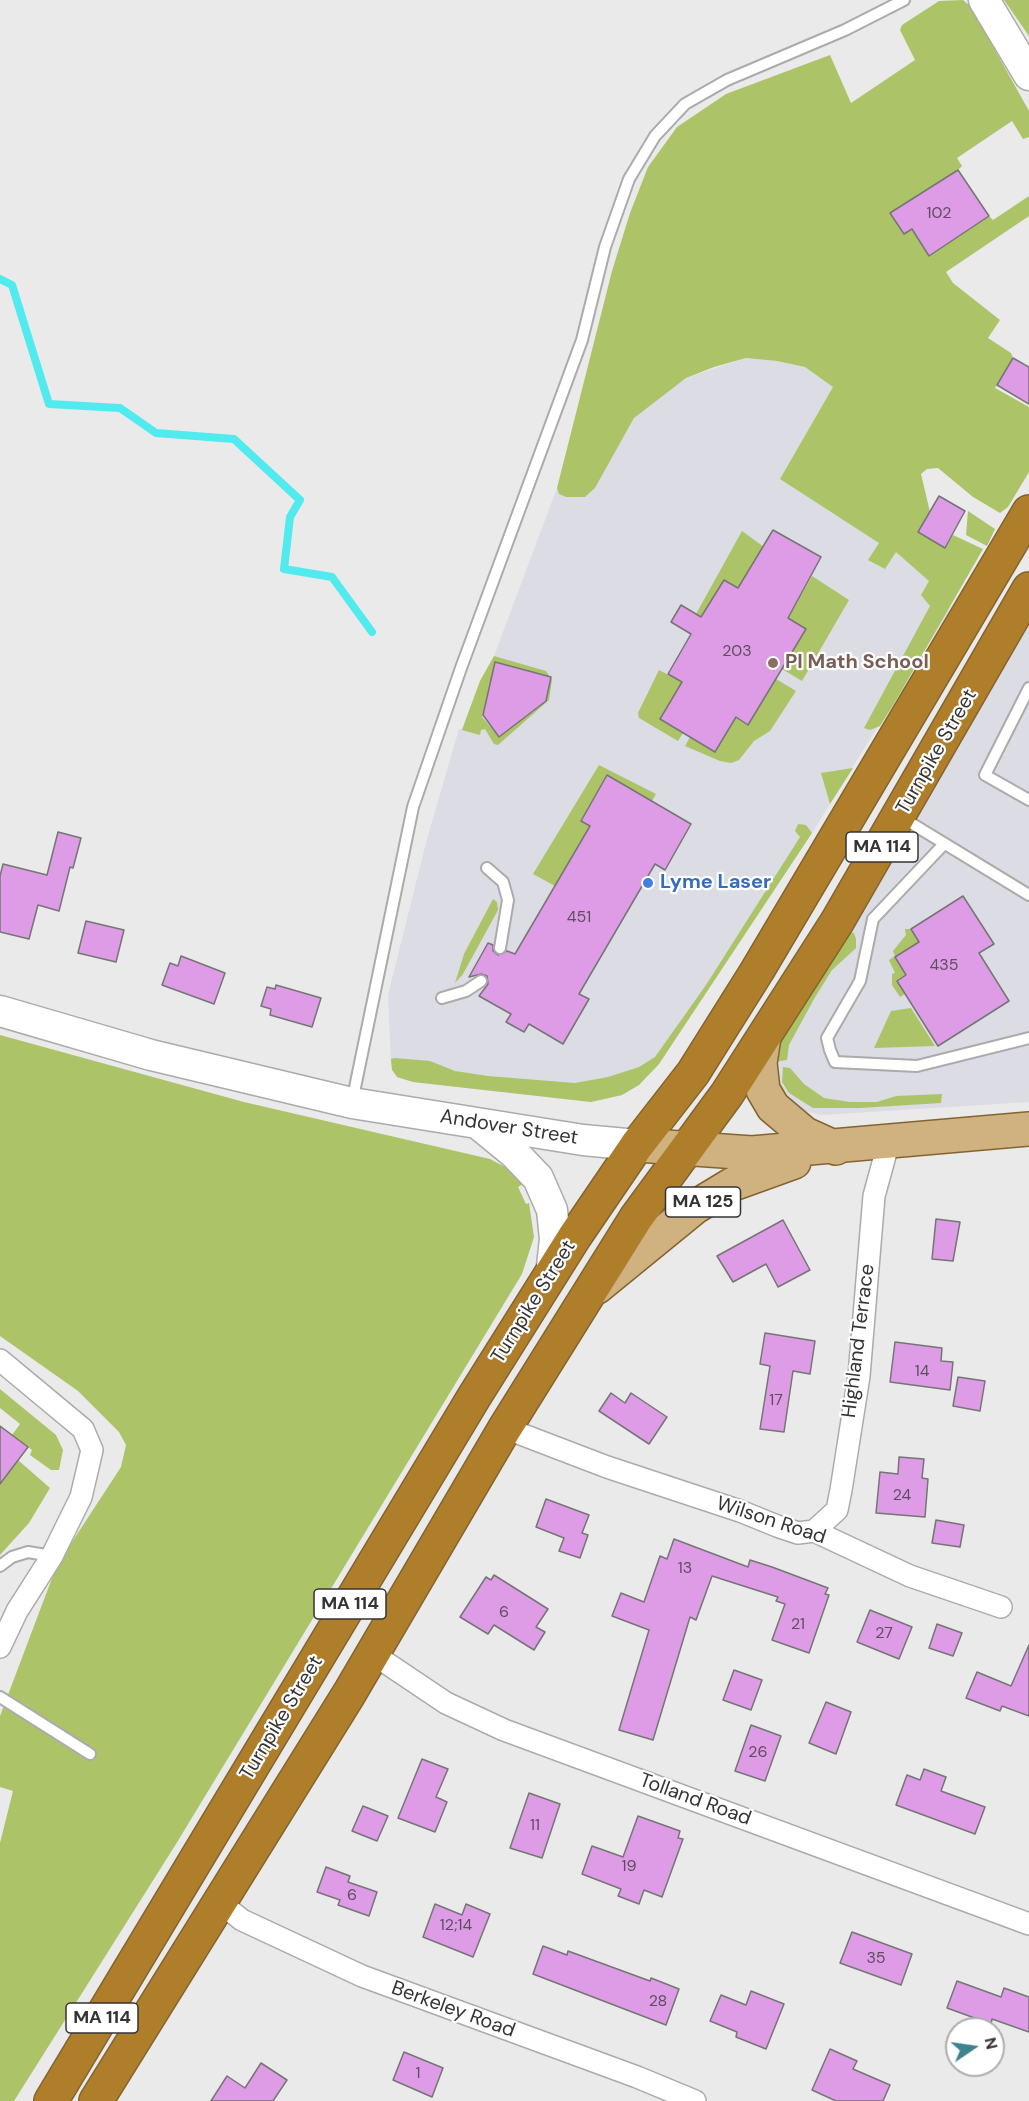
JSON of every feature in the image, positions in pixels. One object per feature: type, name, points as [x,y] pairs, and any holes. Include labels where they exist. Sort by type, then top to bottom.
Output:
[{"type":"highway","name":"Turnpike Street","points":[[51,2101],[468,1406],[637,1145],[693,1073],[757,971],[1029,512]]},
{"type":"highway","name":"Turnpike Street","points":[[96,2101],[373,1654],[505,1428],[636,1218],[727,1094],[764,1037],[900,816],[1029,589]]},
{"type":"main road","points":[[985,2],[1029,57]]},
{"type":"main road","points":[[985,2],[1029,75]]},
{"type":"main road","name":"Andover Street","points":[[0,1011],[151,1054],[352,1102],[583,1140],[684,1150],[752,1153],[836,1148],[1029,1129]]},
{"type":"main road","points":[[764,1037],[760,1063],[763,1089],[773,1107],[805,1134],[836,1148]]},
{"type":"main road","points":[[477,1123],[538,1178],[552,1210],[555,1239],[551,1275]]},
{"type":"main road","name":"MA 125","points":[[590,1292],[680,1219],[733,1184],[836,1148]]},
{"type":"street","name":"Highland Terrace","points":[[814,1531],[837,1510],[841,1490],[859,1377],[874,1196],[889,1141]]},
{"type":"street","points":[[0,1360],[83,1429],[92,1450],[81,1497],[52,1556],[17,1611],[0,1647]]},
{"type":"street","name":"Wilson Road","points":[[505,1428],[607,1467],[740,1511],[777,1526],[798,1533],[814,1531],[910,1576],[1001,1607]]},
{"type":"street","name":"Tolland Road","points":[[373,1654],[446,1703],[504,1730],[1029,1924]]},
{"type":"street","name":"Berkeley Road","points":[[219,1902],[242,1920],[362,1976],[637,2077],[695,2101]]},
{"type":"lane","points":[[352,1102],[413,807],[460,668],[582,340],[605,247],[629,179],[655,136],[685,104],[727,80],[845,30],[904,0]]},
{"type":"lane","points":[[1029,688],[985,775],[1029,800]]},
{"type":"lane","points":[[900,816],[1029,895]]},
{"type":"lane","points":[[944,844],[873,919],[860,981],[827,1038],[832,1056],[835,1062],[917,1066],[1029,1038]]},
{"type":"lane","points":[[487,868],[503,882],[508,900],[500,948]]},
{"type":"lane","points":[[442,999],[466,991],[481,981]]},
{"type":"lane","points":[[0,1566],[12,1557],[28,1552],[52,1556]]},
{"type":"lane","points":[[0,1697],[90,1754]]},
{"type":"shaded area","points":[[746,358],[805,367],[834,387],[786,469],[937,569],[949,611],[812,833],[659,1064],[639,1085],[622,1095],[591,1102],[413,1082],[397,1077],[391,1064],[388,995],[427,839],[459,729],[462,729],[480,681],[494,656],[557,488],[559,494],[585,497],[595,488],[634,418],[657,398],[686,378]]},
{"type":"shaded area","points":[[1029,622],[1029,1102],[821,1115],[799,1110],[786,1101],[777,1085],[774,1062]]},
{"type":"green space","points":[[963,0],[971,7],[1029,111],[1029,137],[1023,139],[1012,121],[957,158],[962,166],[958,170],[890,213],[904,233],[912,229],[929,256],[989,216],[993,220],[1029,196],[1029,216],[946,272],[953,283],[1000,320],[988,338],[1011,353],[1013,358],[995,388],[1029,407],[1029,472],[1008,507],[1000,513],[973,497],[938,468],[927,469],[921,474],[930,512],[945,548],[953,535],[983,549],[895,702],[880,726],[870,730],[864,728],[930,606],[921,595],[929,581],[896,552],[885,569],[868,560],[879,543],[780,479],[833,387],[805,367],[777,361],[746,358],[714,367],[686,378],[634,418],[595,488],[585,497],[566,497],[559,494],[557,488],[612,271],[630,213],[648,167],[677,127],[726,94],[830,55],[851,103],[915,60],[900,30],[902,25],[939,1]]},
{"type":"green space","points":[[1004,0],[1029,0],[1029,36]]},
{"type":"green space","points":[[968,511],[995,529],[987,546],[966,535]]},
{"type":"green space","points":[[742,531],[764,547],[738,588],[702,617],[696,614]]},
{"type":"green space","points":[[812,576],[849,600],[802,681],[782,669],[805,629],[788,618]]},
{"type":"green space","points":[[494,656],[546,671],[550,677],[495,663],[482,717],[499,737],[546,701],[551,678],[552,680],[549,700],[498,745],[494,744],[485,729],[481,730],[480,735],[462,730],[480,681]]},
{"type":"green space","points":[[659,670],[682,682],[660,718],[683,733],[678,741],[639,718],[638,713]]},
{"type":"green space","points":[[776,679],[796,691],[770,731],[754,741],[739,760],[731,763],[720,761],[685,746],[690,737],[716,752],[736,717],[749,724]]},
{"type":"green space","points":[[599,765],[656,794],[652,801],[607,775],[590,826],[555,886],[533,874]]},
{"type":"green space","points":[[853,768],[830,804],[821,773]]},
{"type":"green space","points":[[798,824],[806,825],[812,833],[659,1064],[639,1085],[622,1095],[591,1102],[413,1082],[397,1077],[392,1070],[391,1059],[395,1058],[430,1061],[455,1071],[488,1076],[575,1083],[608,1077],[639,1067],[655,1057],[706,985],[800,837],[795,831]]},
{"type":"green space","points":[[493,899],[497,902],[498,910],[463,974],[455,983],[464,954]]},
{"type":"green space","points":[[905,929],[911,929],[919,942],[895,957],[906,975],[905,994],[900,997],[892,985],[892,974],[895,973],[889,960],[895,956],[893,951],[906,935]]},
{"type":"green space","points":[[850,932],[854,933],[856,948],[832,970],[814,999],[789,1045],[787,1060],[774,1062],[779,1045]]},
{"type":"green space","points":[[911,1008],[935,1046],[874,1048],[891,1011]]},
{"type":"green space","points":[[0,1035],[244,1102],[490,1159],[509,1169],[523,1184],[518,1187],[526,1204],[529,1203],[534,1237],[522,1274],[176,1844],[14,2101],[0,2101],[0,1843],[13,1791],[0,1787],[0,1716],[57,1565],[121,1467],[126,1445],[119,1432],[78,1391],[0,1336]]},
{"type":"green space","points":[[783,1067],[790,1068],[804,1084],[824,1098],[850,1102],[877,1102],[896,1096],[942,1094],[941,1103],[860,1108],[813,1108],[789,1093],[782,1082]]},
{"type":"green space","points":[[0,1389],[56,1435],[63,1450],[59,1470],[51,1470],[30,1455],[32,1450],[12,1435],[20,1424],[0,1408]]},
{"type":"green space","points":[[18,1460],[50,1488],[29,1523],[0,1555],[0,1484]]},
{"type":"building","points":[[958,170],[989,216],[929,256],[912,229],[904,234],[890,213]]},
{"type":"building","points":[[1013,358],[1029,367],[1029,404],[997,385]]},
{"type":"building","points":[[939,496],[965,511],[945,548],[918,532]]},
{"type":"building","points":[[773,530],[821,557],[788,618],[806,629],[748,725],[736,717],[715,752],[660,719],[682,682],[668,674],[691,634],[671,622],[681,605],[701,617],[724,580],[738,588]]},
{"type":"building","points":[[495,662],[551,677],[546,701],[499,737],[483,715]]},
{"type":"building","points":[[607,775],[691,824],[665,870],[655,864],[579,994],[589,999],[563,1044],[529,1024],[524,1032],[506,1022],[511,1014],[479,996],[488,984],[487,976],[481,974],[469,977],[488,943],[493,945],[493,951],[498,955],[507,951],[515,954],[590,826],[581,821]]},
{"type":"building","points":[[58,832],[81,838],[73,868],[70,867],[59,911],[38,905],[29,939],[0,932],[0,876],[3,864],[47,875]]},
{"type":"building","points":[[963,896],[994,944],[979,953],[1009,1001],[938,1046],[897,981],[906,975],[895,957],[919,942],[911,929]]},
{"type":"building","points":[[86,921],[124,930],[116,962],[78,953]]},
{"type":"building","points":[[181,956],[225,973],[214,1004],[162,985],[170,963],[178,966]]},
{"type":"building","points":[[276,985],[321,998],[312,1027],[270,1015],[271,1009],[261,1006],[267,987],[275,989]]},
{"type":"building","points":[[936,1219],[960,1222],[953,1261],[932,1259]]},
{"type":"building","points":[[783,1220],[810,1270],[778,1287],[766,1264],[733,1282],[717,1256]]},
{"type":"building","points":[[765,1333],[815,1341],[810,1374],[793,1371],[784,1432],[760,1429],[770,1366],[760,1364]]},
{"type":"building","points":[[895,1342],[942,1348],[941,1361],[953,1362],[950,1390],[890,1382]]},
{"type":"building","points":[[958,1377],[985,1381],[980,1411],[953,1406]]},
{"type":"building","points":[[611,1393],[625,1403],[631,1393],[667,1417],[649,1444],[599,1411]]},
{"type":"building","points":[[0,1426],[28,1447],[0,1484]]},
{"type":"building","points":[[899,1457],[924,1459],[922,1478],[928,1479],[925,1517],[876,1513],[880,1472],[898,1474]]},
{"type":"building","points":[[546,1499],[589,1515],[582,1533],[588,1535],[580,1558],[559,1551],[564,1538],[536,1527]]},
{"type":"building","points":[[936,1520],[964,1525],[960,1547],[932,1543]]},
{"type":"building","points":[[674,1539],[748,1567],[750,1560],[772,1567],[828,1588],[825,1594],[829,1595],[809,1653],[772,1640],[785,1604],[776,1601],[778,1597],[712,1576],[696,1620],[690,1617],[653,1740],[619,1730],[649,1630],[612,1616],[621,1593],[644,1602],[660,1556],[667,1559]]},
{"type":"building","points":[[494,1575],[548,1609],[536,1627],[545,1632],[534,1650],[494,1625],[488,1634],[460,1617],[486,1577],[491,1580]]},
{"type":"building","points":[[870,1610],[912,1627],[899,1659],[857,1642]]},
{"type":"building","points":[[937,1624],[962,1633],[953,1656],[929,1648]]},
{"type":"building","points":[[1029,1645],[1029,1716],[1002,1706],[1000,1711],[966,1698],[977,1672],[1011,1686]]},
{"type":"building","points":[[734,1670],[762,1680],[751,1710],[723,1700]]},
{"type":"building","points":[[826,1702],[851,1712],[836,1754],[809,1743]]},
{"type":"building","points":[[751,1725],[781,1736],[765,1781],[735,1771]]},
{"type":"building","points":[[422,1759],[448,1769],[436,1797],[447,1802],[435,1832],[398,1818]]},
{"type":"building","points":[[924,1769],[946,1777],[941,1791],[985,1807],[975,1834],[896,1805],[907,1775],[920,1780]]},
{"type":"building","points":[[529,1793],[560,1804],[542,1858],[510,1848]]},
{"type":"building","points":[[363,1806],[388,1816],[377,1841],[352,1831]]},
{"type":"building","points":[[638,1816],[680,1831],[678,1838],[683,1839],[662,1897],[644,1890],[639,1904],[618,1896],[621,1889],[582,1874],[592,1846],[623,1857]]},
{"type":"building","points":[[326,1867],[350,1876],[348,1882],[377,1892],[369,1916],[338,1905],[340,1900],[317,1892]]},
{"type":"building","points":[[435,1904],[462,1915],[466,1904],[490,1914],[473,1957],[423,1937]]},
{"type":"building","points":[[852,1932],[912,1954],[901,1985],[840,1963]]},
{"type":"building","points":[[543,1946],[567,1955],[568,1951],[650,1981],[651,1978],[679,1989],[666,2025],[533,1974]]},
{"type":"building","points":[[957,1981],[1001,1997],[1004,1988],[1029,1997],[1029,2032],[1005,2024],[1005,2017],[972,2017],[947,2008]]},
{"type":"building","points":[[751,1991],[784,2004],[766,2049],[736,2037],[737,2032],[710,2021],[721,1995],[746,2005]]},
{"type":"building","points":[[830,2049],[857,2061],[853,2069],[890,2085],[883,2101],[836,2101],[812,2090]]},
{"type":"building","points":[[404,2052],[443,2068],[432,2097],[393,2080]]},
{"type":"building","points":[[261,2063],[287,2080],[273,2101],[211,2101],[227,2076],[245,2088]]},
{"type":"waterway","points":[[0,279],[12,285],[49,404],[120,408],[156,433],[234,439],[300,500],[290,517],[284,569],[332,577],[372,632]]},
{"type":"place","name":"PI Math School","points":[[773,663]]},
{"type":"place","name":"Lyme Laser","points":[[648,883]]}]
